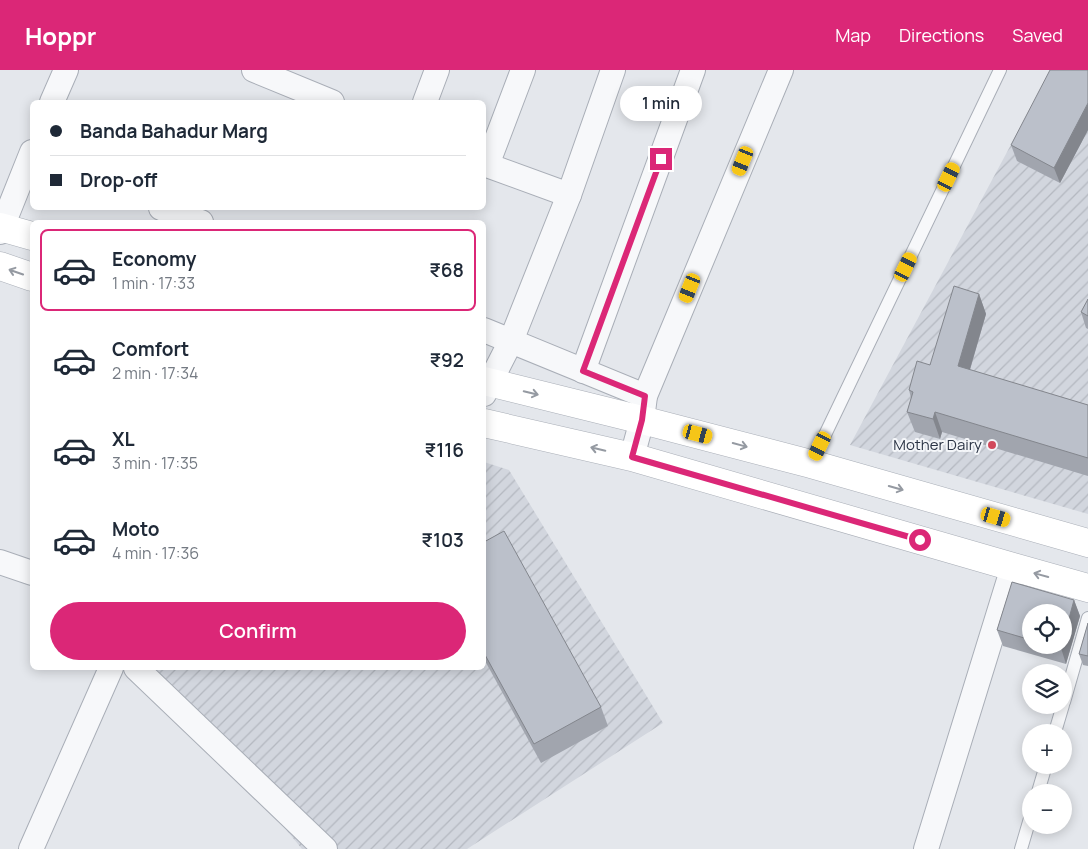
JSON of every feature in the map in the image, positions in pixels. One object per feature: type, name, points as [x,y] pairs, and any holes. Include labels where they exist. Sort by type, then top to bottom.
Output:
[{"type":"street","points":[[53,100],[66,70]]},
{"type":"street","points":[[254,70],[327,100]]},
{"type":"street","points":[[426,100],[437,70]]},
{"type":"street","points":[[523,70],[486,165],[569,194]]},
{"type":"street","points":[[486,384],[511,341],[569,194],[613,70]]},
{"type":"street","points":[[583,371],[694,70]]},
{"type":"street","points":[[632,457],[644,408],[781,70]]},
{"type":"street","points":[[30,161],[1,229],[30,236]]},
{"type":"street","points":[[167,210],[195,220]]},
{"type":"street","points":[[0,266],[30,276]]},
{"type":"street","points":[[486,331],[583,371],[644,408]]},
{"type":"street","points":[[486,386],[644,408],[811,464],[1088,543]]},
{"type":"street","points":[[486,424],[632,457],[1088,588]]},
{"type":"street","points":[[0,562],[30,572]]},
{"type":"street","points":[[926,849],[1013,567]]},
{"type":"street","points":[[31,849],[110,670]]},
{"type":"street","points":[[138,670],[325,849]]},
{"type":"lane","points":[[811,464],[1000,70]]},
{"type":"lane","points":[[1072,673],[1088,618]]},
{"type":"lane","points":[[1021,849],[1025,834]]},
{"type":"shaded area","points":[[1051,70],[1088,70],[1088,514],[850,445]]},
{"type":"shaded area","points":[[486,463],[509,470],[663,723],[467,849],[302,849],[155,670],[486,670]]},
{"type":"building","points":[[1050,70],[1088,70],[1088,103],[1054,168],[1011,145]]},
{"type":"building","points":[[954,286],[979,294],[958,366],[1088,405],[1088,458],[935,412],[933,419],[907,412],[913,392],[909,390],[917,361],[930,365]]},
{"type":"building","points":[[1088,299],[1088,316],[1081,312]]},
{"type":"building","points":[[504,531],[601,707],[534,744],[486,657],[486,541]]},
{"type":"building","points":[[1012,582],[1074,600],[1072,607],[1072,604],[1022,604],[1022,637],[997,630]]},
{"type":"building","points":[[1088,623],[1088,656],[1079,654]]},
{"type":"place","name":"Mother Dairy","points":[[992,445]]},
{"type":"route","points":[[661,159],[583,371],[645,396],[642,420],[632,457],[920,540]]}]
